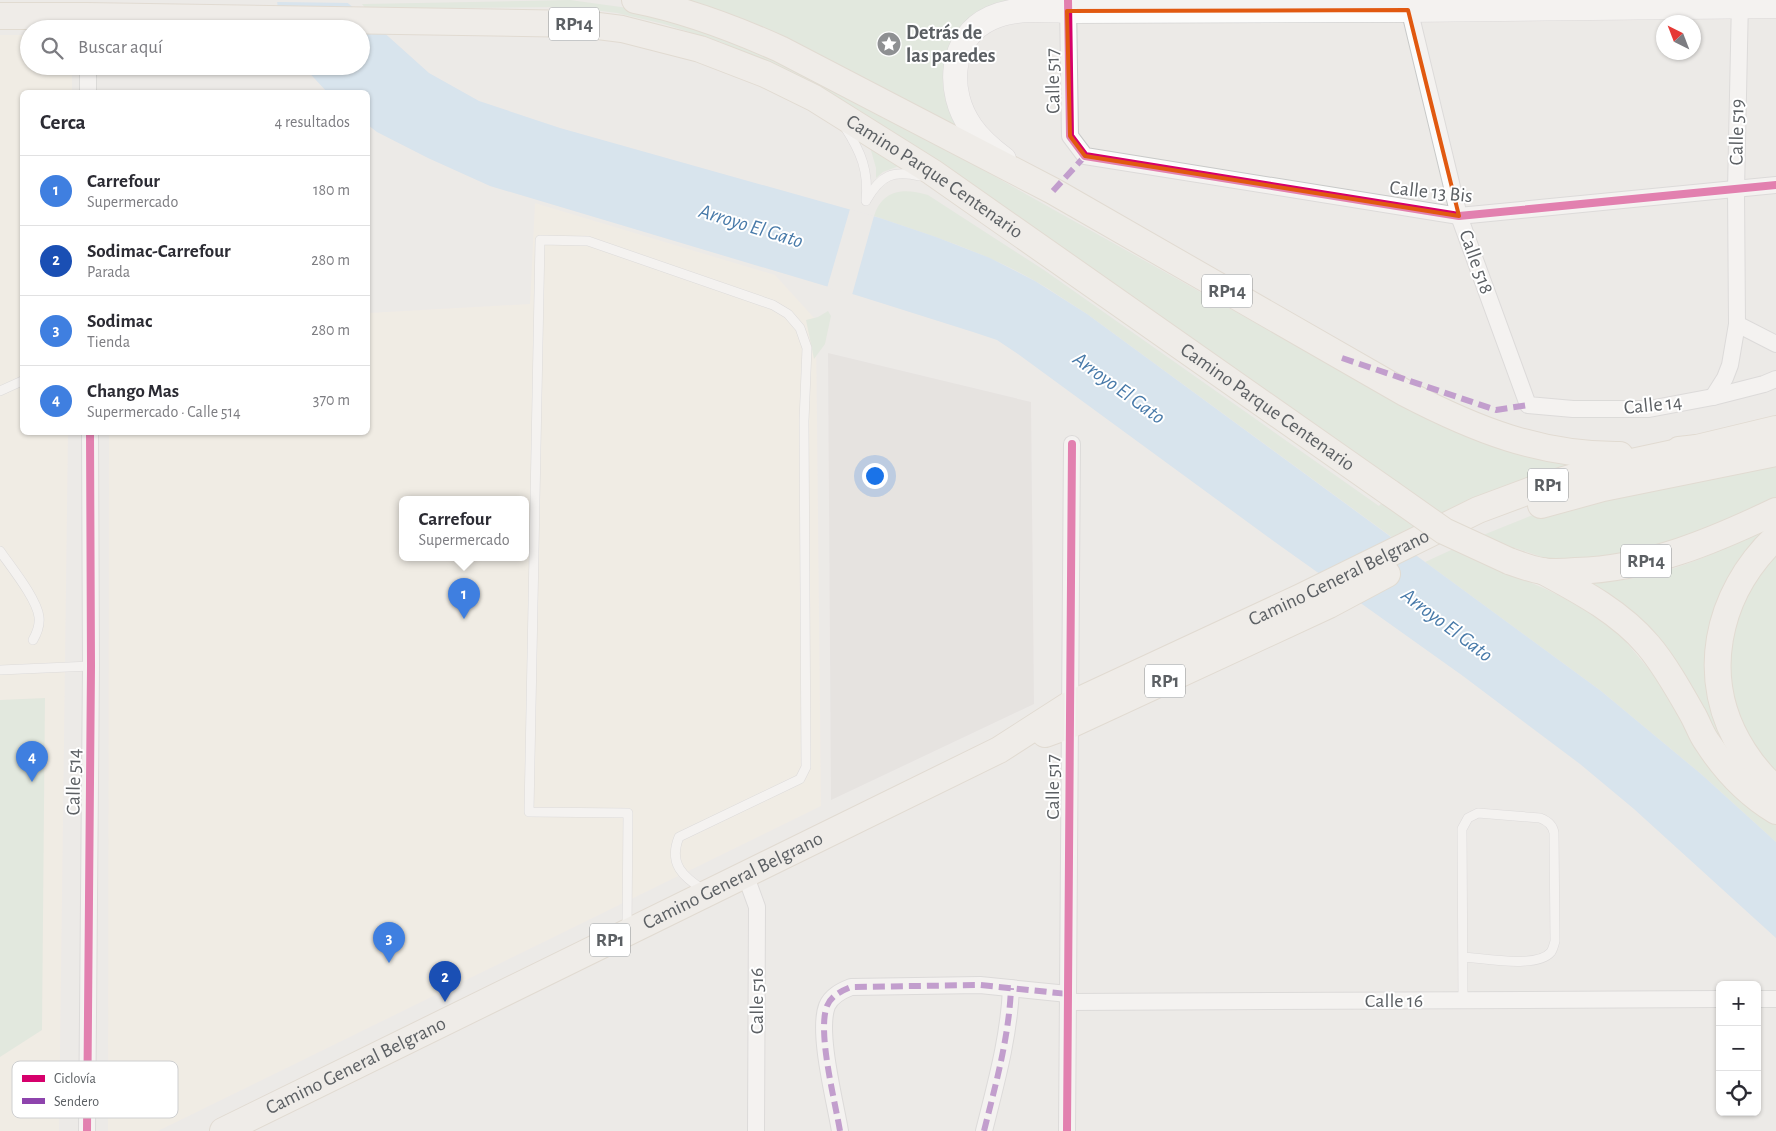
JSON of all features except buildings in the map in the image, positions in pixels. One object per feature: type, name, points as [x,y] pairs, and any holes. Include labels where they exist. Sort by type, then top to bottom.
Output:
[{"type":"main road","name":"Camino Parque Centenario","points":[[636,0],[691,13],[756,38],[1029,178],[1405,394],[1472,426],[1507,439],[1540,448],[1576,454],[1634,454],[1696,448],[1776,429]]},
{"type":"main road","points":[[1029,178],[990,148],[970,126],[962,110],[955,78],[958,54],[963,42],[971,32],[984,22],[1004,13],[1067,6],[1740,3],[1776,6]]},
{"type":"main road","name":"Camino Parque Centenario","points":[[0,16],[58,20]]},
{"type":"main road","name":"Camino Parque Centenario","points":[[213,20],[376,20],[582,24],[622,29],[700,49],[747,66],[814,98],[882,140],[961,192],[1444,531],[1509,562],[1542,571],[1589,571],[1620,567],[1701,544],[1776,511]]},
{"type":"main road","name":"Camino General Belgrano","points":[[1069,715],[1329,605],[1478,510],[1537,488],[1604,468],[1696,448]]},
{"type":"main road","name":"Camino General Belgrano","points":[[222,1131],[999,750],[1301,597],[1416,549],[1555,500],[1603,488],[1776,452]]},
{"type":"main road","points":[[1776,537],[1756,559],[1731,599],[1723,623],[1716,662],[1720,696],[1732,732],[1757,772],[1776,789]]},
{"type":"main road","points":[[1542,571],[1585,595],[1631,627],[1661,663],[1720,761],[1750,793],[1776,811]]},
{"type":"street","name":"Calle 519","points":[[1713,397],[1725,378],[1730,365],[1737,324],[1736,190],[1740,3]]},
{"type":"street","name":"Calle 518","points":[[1408,5],[1459,216],[1528,405]]},
{"type":"street","name":"Calle 517","points":[[1067,6],[1070,136],[1085,156]]},
{"type":"street","points":[[88,75],[88,90]]},
{"type":"street","name":"Calle 13 Bis","points":[[1085,156],[1459,216],[1776,185]]},
{"type":"street","points":[[1737,324],[1776,344]]},
{"type":"street","name":"Calle 14","points":[[1528,405],[1573,409],[1649,409],[1713,397],[1764,384],[1776,379]]},
{"type":"street","name":"Calle 514","points":[[88,1061],[91,666],[90,435]]},
{"type":"street","name":"Calle 517","points":[[1067,1131],[1072,444]]},
{"type":"street","name":"Calle 516","points":[[746,874],[757,907],[756,1131]]},
{"type":"street","name":"Calle 16","points":[[840,1131],[824,1037],[824,1020],[828,1005],[836,994],[850,987],[980,985],[1011,988],[1068,998],[1716,999]]},
{"type":"street","points":[[984,1131],[1004,1054],[1010,1014],[1011,988]]},
{"type":"street","points":[[1761,999],[1776,999]]},
{"type":"street","name":"Calle 514","points":[[87,1118],[87,1131]]},
{"type":"lane","points":[[800,91],[834,115],[853,140],[865,167],[866,201],[880,180],[898,173],[910,173],[926,177],[961,192]]},
{"type":"lane","points":[[628,931],[628,813],[529,812],[540,240],[588,241],[764,301],[788,314],[800,328],[807,348],[804,421],[806,767],[800,779],[679,837],[675,846],[677,864],[686,879],[707,892]]},
{"type":"lane","points":[[0,391],[20,382]]},
{"type":"lane","points":[[0,551],[30,596],[39,615],[39,623],[33,640]]},
{"type":"lane","points":[[0,670],[91,666]]},
{"type":"lane","points":[[1463,957],[1527,962],[1542,958],[1550,953],[1555,942],[1554,833],[1553,827],[1547,821],[1540,818],[1478,813],[1468,818],[1462,829],[1463,1000]]},
{"type":"highlighted area","points":[[1408,10],[1459,216],[1085,156],[1070,136],[1067,11]]},
{"type":"shaded area","points":[[0,35],[20,35],[20,75],[72,75],[72,90],[20,90],[20,435],[68,435],[60,1061],[12,1061],[12,1118],[59,1118],[59,1131],[0,1131]]},
{"type":"shaded area","points":[[535,203],[775,275],[816,320],[821,806],[158,1131],[108,1131],[108,1118],[178,1118],[178,1061],[108,1061],[109,435],[370,435],[370,313],[530,304]]},
{"type":"shaded area","points":[[828,353],[1031,402],[1034,704],[831,800]]},
{"type":"green space","points":[[570,0],[643,10],[724,34],[857,99],[1348,375],[1510,450],[1569,465],[1397,541],[1087,314],[1048,289],[1016,271],[977,253],[874,216],[883,200],[895,193],[903,191],[928,195],[1044,270],[1379,506],[1398,483],[969,185],[779,68],[721,42],[664,24],[617,13],[570,7],[366,9],[362,4]]},
{"type":"green space","points":[[674,0],[1040,0],[968,21],[960,130]]},
{"type":"green space","points":[[870,147],[899,166],[883,172],[876,178],[876,168]]},
{"type":"green space","points":[[828,311],[831,316],[825,344],[814,359],[806,320],[818,317]]},
{"type":"green space","points":[[1776,461],[1776,498],[1676,543],[1570,562],[1545,558],[1515,548],[1504,573],[1546,589],[1590,614],[1621,636],[1776,820],[1776,842],[1701,774],[1601,691],[1425,562],[1535,514]]},
{"type":"green space","points":[[1776,520],[1710,644],[1766,795],[1588,583],[1638,577],[1686,564],[1732,545]]},
{"type":"green space","points":[[1776,539],[1776,776],[1739,726],[1725,672],[1730,615]]},
{"type":"green space","points":[[45,698],[42,1030],[0,1057],[0,700]]},
{"type":"water","points":[[277,0],[344,0],[369,20],[279,20]]},
{"type":"water","name":"Arroyo El Gato","points":[[370,21],[429,73],[479,101],[560,128],[880,218],[990,258],[1035,281],[1087,314],[1601,691],[1701,774],[1776,842],[1776,938],[1634,809],[1580,764],[1463,676],[997,340],[859,296],[490,186],[428,158],[370,127],[370,90],[325,90],[311,75],[370,75]]},
{"type":"pier","points":[[274,0],[348,0],[352,3],[275,2]]},
{"type":"pier","points":[[850,209],[874,216],[852,295],[827,288]]},
{"type":"marked path","points":[[1053,191],[1085,156]]},
{"type":"marked path","points":[[1342,358],[1496,410],[1528,405]]},
{"type":"marked path","points":[[840,1131],[825,1049],[824,1032],[824,1018],[827,1006],[831,999],[840,992],[851,987],[980,985],[1068,994]]},
{"type":"marked path","points":[[984,1131],[1005,1042],[1011,988]]},
{"type":"cycle path","points":[[1068,0],[1070,136],[1085,156],[1459,216],[1776,185]]},
{"type":"cycle path","points":[[88,1061],[91,666],[90,435]]},
{"type":"cycle path","points":[[1067,1131],[1072,444]]},
{"type":"cycle path","points":[[87,1118],[87,1131]]},
{"type":"place","name":"Detrás de las paredes","points":[[889,44]]},
{"type":"place","name":"Carrefour","points":[[464,619]]},
{"type":"place","name":"Chango Mas","points":[[32,782]]},
{"type":"place","name":"Sodimac","points":[[389,963]]},
{"type":"place","name":"Sodimac-Carrefour","points":[[445,1002]]}]
